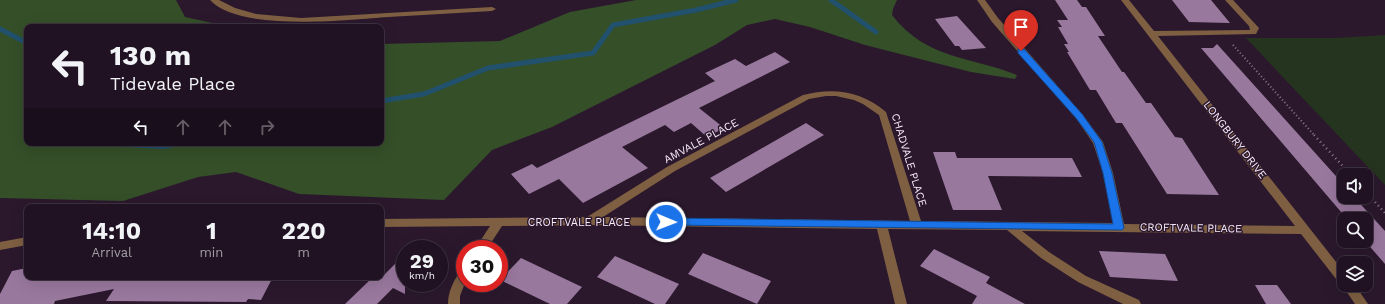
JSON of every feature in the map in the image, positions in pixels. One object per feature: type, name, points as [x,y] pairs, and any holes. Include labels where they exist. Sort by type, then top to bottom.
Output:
[{"type":"street","points":[[214,0],[241,12],[279,19],[301,20],[492,9]]},
{"type":"street","points":[[981,0],[994,20],[1079,116],[1098,142],[1108,173],[1119,228]]},
{"type":"street","name":"LONGBURY DRIVE","points":[[1125,0],[1337,271]]},
{"type":"street","points":[[1152,34],[1253,32],[1255,28],[1229,0]]},
{"type":"street","name":"AMVALE PLACE","points":[[589,221],[671,169],[806,97],[813,94],[828,93]]},
{"type":"street","name":"CHADVALE PLACE","points":[[828,93],[869,102],[883,114],[916,224]]},
{"type":"street","name":"CROFTVALE PLACE","points":[[384,223],[589,221],[1304,230]]},
{"type":"street","points":[[487,240],[499,222]]},
{"type":"street","points":[[881,224],[901,304]]},
{"type":"street","points":[[1010,227],[1046,256],[1082,279],[1135,304]]},
{"type":"street","points":[[0,246],[24,242]]},
{"type":"street","points":[[454,304],[456,292]]},
{"type":"street","points":[[1353,292],[1362,304]]},
{"type":"path","points":[[1222,33],[1345,168]]},
{"type":"path","points":[[1373,200],[1385,213]]},
{"type":"green space","points":[[0,0],[176,0],[185,17],[217,24],[24,24],[24,146],[384,146],[384,44],[500,41],[570,12],[636,0],[897,0],[892,15],[905,30],[920,41],[950,55],[1017,75],[1015,79],[971,72],[865,45],[810,27],[775,19],[747,25],[715,45],[552,127],[492,150],[444,200],[299,194],[236,172],[198,177],[123,201],[0,198]]},
{"type":"green space","points":[[1385,35],[1385,185],[1373,172],[1373,168],[1369,168],[1246,38],[1336,38]]},
{"type":"building","points":[[1055,0],[1077,0],[1082,7],[1086,7],[1105,36],[1098,36],[1122,72],[1124,72],[1146,103],[1151,103],[1175,137],[1182,138],[1219,195],[1167,194],[1122,123],[1116,123],[1096,90],[1090,90],[1067,52],[1069,52],[1064,44],[1068,44],[1058,27],[1062,27],[1057,20],[1068,20]]},
{"type":"building","points":[[1172,0],[1211,0],[1230,23],[1189,22]]},
{"type":"building","points":[[957,16],[986,48],[962,50],[959,46],[955,46],[935,19]]},
{"type":"building","points":[[1217,44],[1337,177],[1337,204],[1360,204],[1368,212],[1341,212],[1201,48],[1213,48]]},
{"type":"building","points":[[775,52],[790,62],[699,108],[724,128],[707,137],[691,123],[674,132],[665,125],[622,147],[648,168],[583,203],[559,179],[529,194],[511,174],[532,164],[537,168],[715,81],[705,73],[735,59],[746,66]]},
{"type":"building","points":[[806,123],[824,135],[726,192],[710,178]]},
{"type":"building","points":[[933,152],[955,152],[957,158],[1072,158],[1082,177],[988,176],[1002,210],[953,210]]},
{"type":"building","points":[[1373,218],[1385,231],[1385,264],[1371,248],[1373,248]]},
{"type":"building","points":[[934,249],[990,277],[986,283],[1025,304],[972,304],[977,296],[920,266]]},
{"type":"building","points":[[1099,251],[1165,254],[1178,281],[1110,277]]},
{"type":"building","points":[[703,253],[771,281],[757,304],[688,274]]},
{"type":"building","points":[[615,256],[679,284],[665,304],[655,304],[597,277]]},
{"type":"building","points":[[521,258],[582,287],[567,304],[550,304],[508,284],[508,272]]},
{"type":"building","points":[[396,263],[396,290],[393,288],[377,304],[345,304],[370,280],[384,280],[384,275]]},
{"type":"building","points":[[24,269],[24,280],[271,280],[261,300],[248,299],[246,302],[106,301],[114,289],[55,301],[54,304],[0,304],[0,294],[12,271]]},
{"type":"building","points":[[1255,285],[1277,285],[1291,304],[1266,304]]},
{"type":"waterway","points":[[384,101],[424,94],[488,68],[593,53],[613,25],[696,10],[736,0]]},
{"type":"waterway","points":[[831,0],[876,32]]},
{"type":"waterway","points":[[0,29],[24,41]]},
{"type":"route","points":[[666,222],[916,224],[1119,228],[1108,173],[1098,142],[1079,116],[1021,51]]}]
